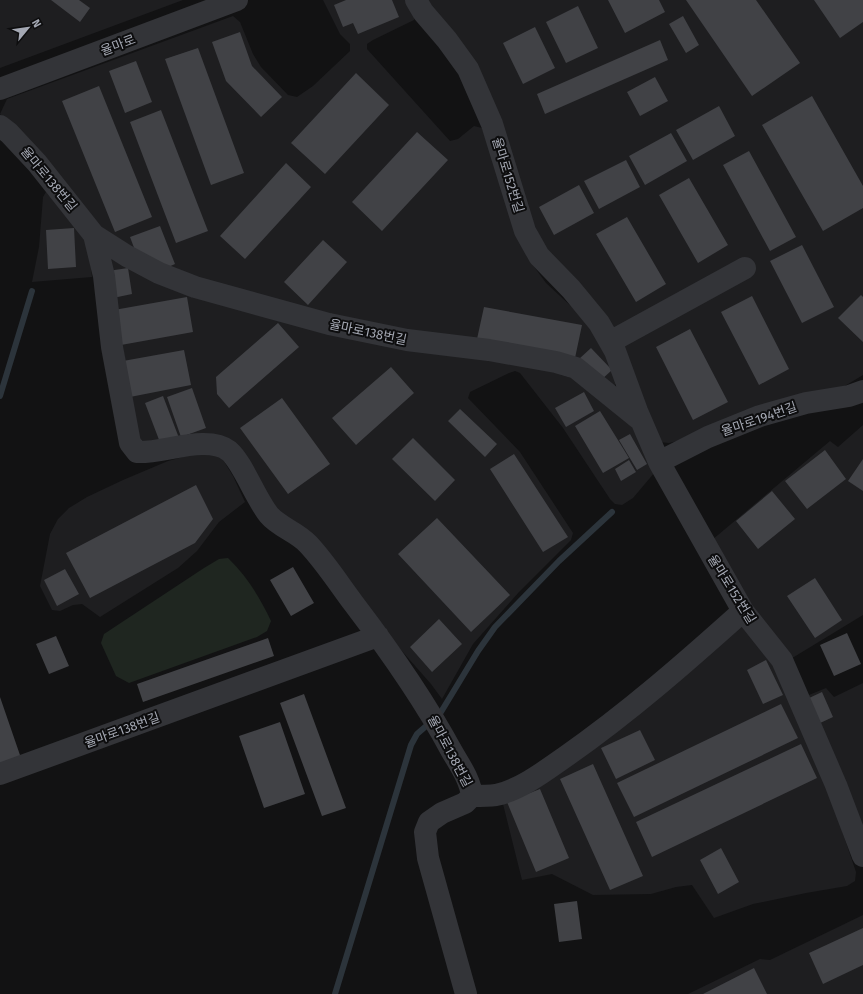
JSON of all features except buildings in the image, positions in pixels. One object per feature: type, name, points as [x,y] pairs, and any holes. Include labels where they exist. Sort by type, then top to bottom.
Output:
[{"type":"street","name":"율마로","points":[[0,89],[237,0]]},
{"type":"street","name":"율마로152번길","points":[[416,0],[423,12],[468,68],[492,124],[525,231],[539,256],[571,289],[594,317],[610,342],[640,419],[659,462],[743,611],[782,660],[836,785],[863,856]]},
{"type":"street","name":"율마로138번길","points":[[0,126],[10,133],[38,163],[94,235],[127,256],[159,273],[195,287],[328,324],[407,340],[489,350],[556,362],[576,368],[640,419]]},
{"type":"street","name":"율마로138번길","points":[[94,235],[104,276],[112,347],[130,443],[137,452],[148,453],[195,445],[214,445],[228,451],[239,466],[259,502],[270,516],[307,543],[378,636],[442,732],[471,786],[472,796],[465,803],[429,822],[425,832],[428,858],[466,994]]},
{"type":"street","points":[[610,342],[745,268]]},
{"type":"street","name":"율마로194번길","points":[[659,462],[708,437],[760,416],[806,403],[849,396],[863,391]]},
{"type":"street","points":[[472,796],[496,795],[522,784],[552,766],[668,678],[743,611]]},
{"type":"street","name":"율마로138번길","points":[[0,774],[378,636]]},
{"type":"shaded area","points":[[0,0],[183,0],[0,68]]},
{"type":"shaded area","points":[[323,0],[408,0],[414,11],[414,20],[373,40],[367,44],[367,49],[450,141],[458,139],[474,126],[482,128],[527,257],[546,283],[586,320],[600,340],[617,383],[611,388],[165,270],[95,223],[30,143],[0,114],[7,99],[233,16],[240,22],[253,54],[261,67],[288,95],[297,97],[313,86],[350,51],[350,44],[340,34]]},
{"type":"shaded area","points":[[423,0],[863,0],[863,375],[843,387],[682,440],[669,443],[660,442],[546,249]]},
{"type":"shaded area","points":[[46,192],[77,225],[89,250],[92,277],[32,282],[39,247],[43,197]]},
{"type":"shaded area","points":[[108,258],[507,359],[575,379],[632,427],[655,472],[633,498],[622,505],[615,504],[610,499],[563,428],[520,373],[515,371],[509,373],[470,392],[468,398],[520,452],[573,533],[571,540],[519,592],[473,644],[442,699],[431,684],[283,516],[234,448],[139,443]]},
{"type":"shaded area","points":[[863,425],[863,615],[789,660],[751,607],[712,540],[830,441],[838,447]]},
{"type":"shaded area","points":[[194,454],[209,454],[222,458],[233,476],[245,502],[219,522],[197,551],[178,568],[100,617],[82,604],[73,605],[60,611],[52,610],[40,586],[50,534],[58,519],[69,508],[87,497],[168,461]]},
{"type":"shaded area","points":[[228,558],[247,580],[262,604],[271,621],[267,631],[257,637],[129,683],[116,676],[101,643],[104,634],[204,568],[219,559]]},
{"type":"shaded area","points":[[744,625],[777,665],[832,801],[856,872],[855,881],[847,886],[753,904],[714,918],[692,885],[676,887],[651,894],[593,895],[552,874],[522,880],[502,800],[737,626]]},
{"type":"shaded area","points":[[863,683],[863,836],[804,697],[826,688],[834,697]]},
{"type":"shaded area","points":[[863,915],[863,994],[688,994],[760,959],[770,960]]},
{"type":"waterway","points":[[0,396],[32,291]]},
{"type":"waterway","points":[[441,712],[478,651],[495,627],[559,561],[612,512]]},
{"type":"waterway","points":[[335,994],[411,745],[417,734],[425,727]]}]
